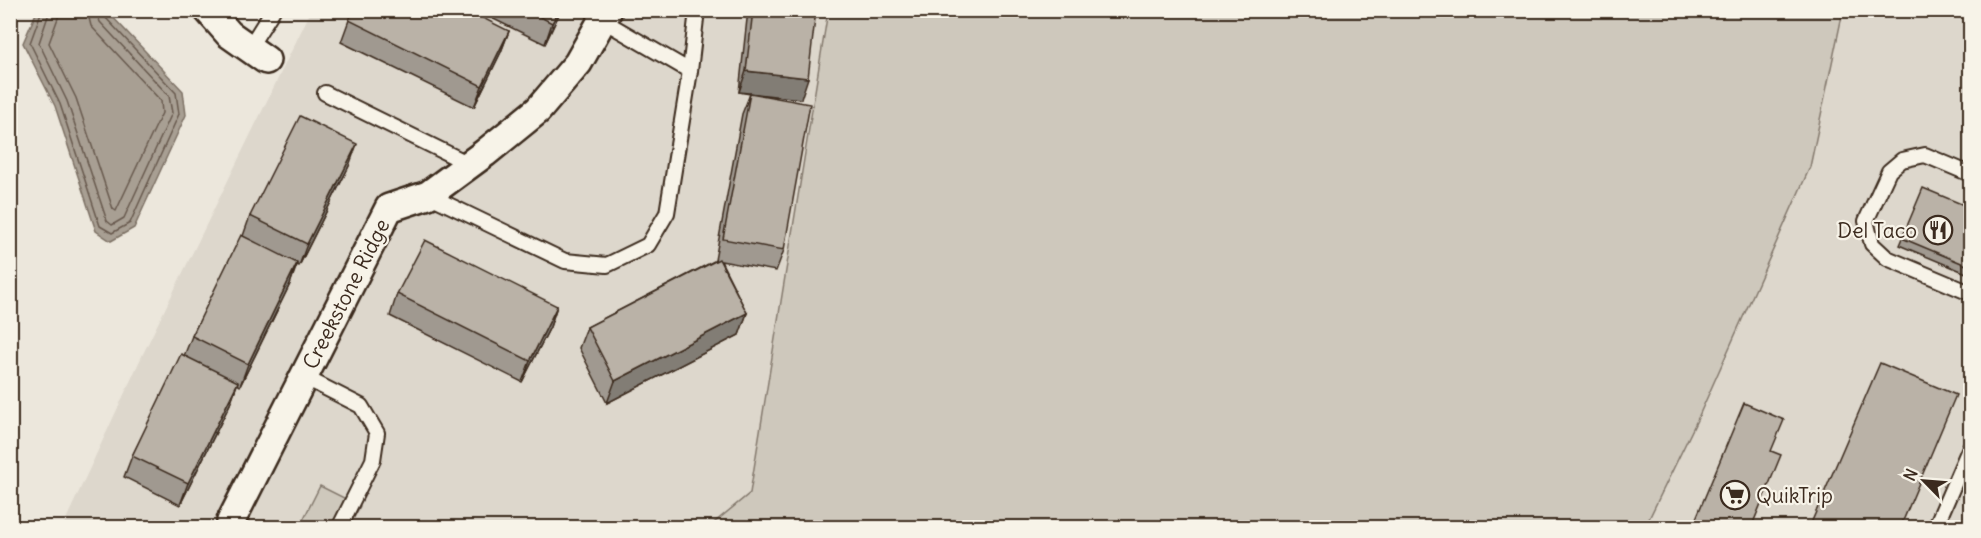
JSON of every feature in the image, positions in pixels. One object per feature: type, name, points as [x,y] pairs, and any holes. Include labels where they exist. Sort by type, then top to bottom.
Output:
[{"type":"street","points":[[208,10],[229,34],[257,54]]},
{"type":"street","name":"Creekstone Ridge","points":[[231,521],[389,208],[428,195],[538,110],[579,63],[605,16]]},
{"type":"lane","points":[[257,54],[273,10]]},
{"type":"lane","points":[[428,195],[565,261],[607,265],[648,245],[667,213],[690,71],[697,10]]},
{"type":"lane","points":[[605,16],[690,71]]},
{"type":"lane","points":[[325,93],[469,164]]},
{"type":"lane","points":[[1971,174],[1925,155],[1902,160],[1889,171],[1866,221],[1872,244],[1887,258],[1971,293]]},
{"type":"lane","points":[[304,377],[361,406],[377,433],[373,460],[339,528]]},
{"type":"lane","points":[[1935,528],[1971,447]]},
{"type":"shaded area","points":[[828,10],[1843,11],[1810,167],[1698,418],[1645,527],[709,527],[750,493]]},
{"type":"shaded area","points":[[311,11],[828,11],[750,493],[709,527],[62,528],[141,358]]},
{"type":"shaded area","points":[[1843,11],[1970,11],[1970,527],[1645,528],[1698,418],[1810,167]]},
{"type":"shaded area","points":[[320,486],[360,506],[349,527],[299,528]]},
{"type":"water","points":[[37,11],[107,11],[183,91],[186,115],[134,228],[111,241],[96,231],[55,106],[23,43]]},
{"type":"building","points":[[354,10],[467,10],[509,31],[482,86],[349,20]]},
{"type":"building","points":[[527,10],[559,10],[552,23]]},
{"type":"building","points":[[753,10],[816,10],[808,78],[746,71]]},
{"type":"building","points":[[750,93],[810,104],[784,250],[723,239]]},
{"type":"building","points":[[300,116],[357,144],[307,244],[250,216]]},
{"type":"building","name":"Del Taco","points":[[1923,188],[1971,208],[1971,267],[1902,238]]},
{"type":"building","points":[[241,235],[297,263],[248,364],[192,336]]},
{"type":"building","points":[[425,240],[557,306],[530,361],[397,294]]},
{"type":"building","points":[[719,259],[747,313],[615,381],[587,327]]},
{"type":"building","points":[[181,354],[238,382],[188,483],[132,456]]},
{"type":"building","name":"QuikTrip","points":[[1880,363],[1956,395],[1900,528],[1809,528]]},
{"type":"building","name":"QuikTrip","points":[[1744,403],[1784,420],[1771,451],[1781,455],[1751,528],[1692,528]]},
{"type":"place","name":"Del Taco","points":[[1938,230]]},
{"type":"place","name":"QuikTrip","points":[[1735,495]]}]
